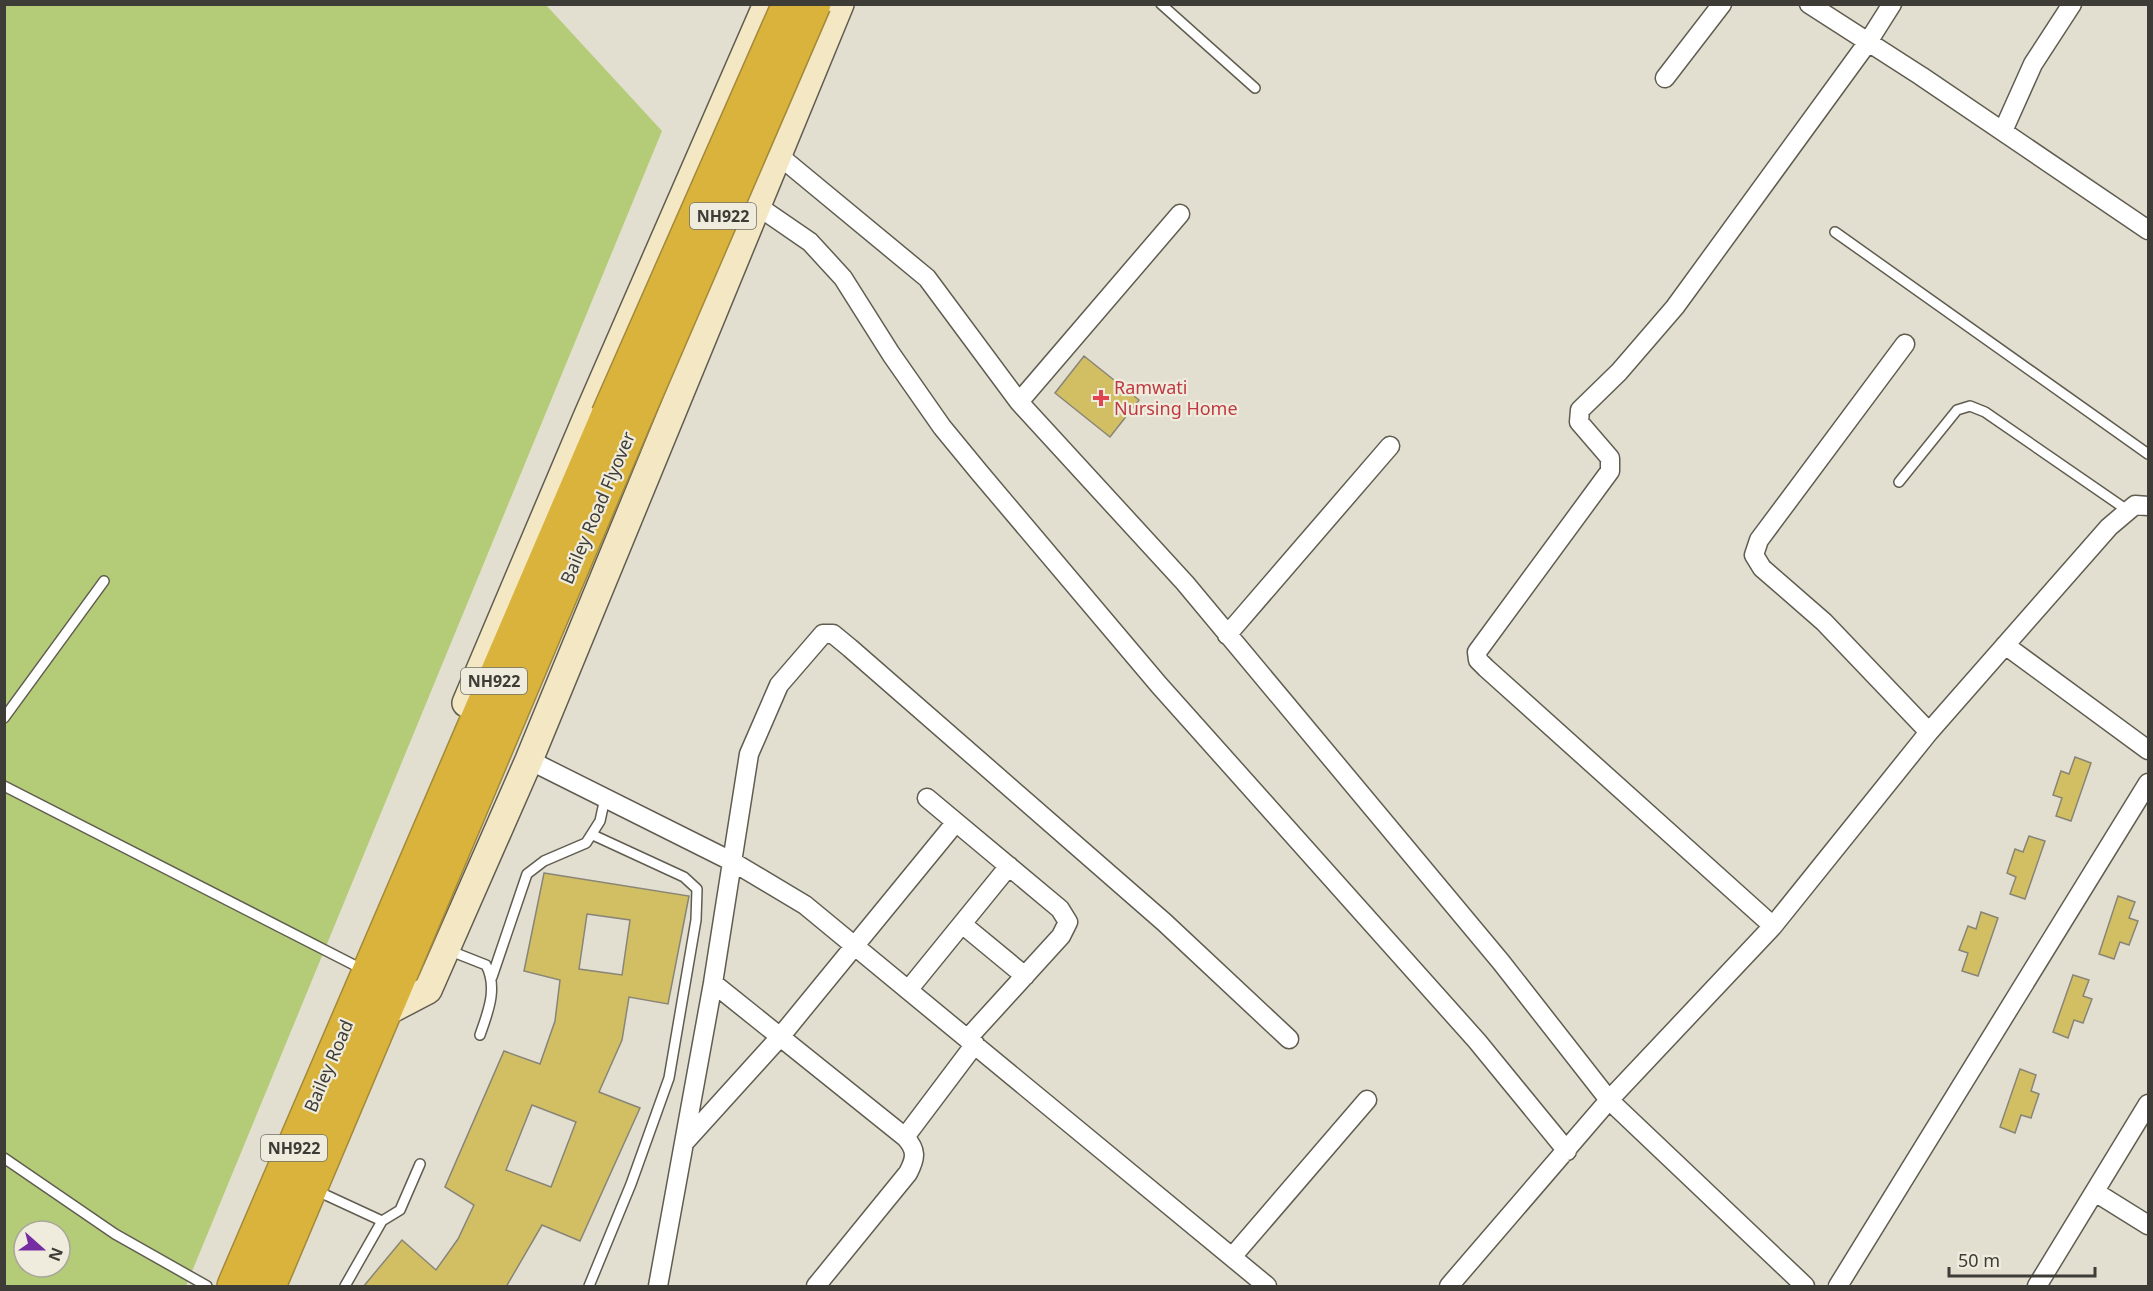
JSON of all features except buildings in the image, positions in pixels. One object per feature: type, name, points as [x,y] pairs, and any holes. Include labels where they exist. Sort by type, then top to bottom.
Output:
[{"type":"highway","name":"Bailey Road Flyover","points":[[369,1012],[620,421],[789,4]]},
{"type":"highway","name":"Bailey Road Flyover","points":[[620,421],[814,4]]},
{"type":"highway","name":"Bailey Road","points":[[269,1287],[312,1188],[369,1012]]},
{"type":"highway","name":"Bailey Road","points":[[234,1287],[369,1012]]},
{"type":"main road","points":[[767,4],[587,417],[348,982],[369,1012],[428,990],[529,760],[840,4]]},
{"type":"main road","points":[[750,42],[813,68]]},
{"type":"street","points":[[1665,78],[1722,4]]},
{"type":"street","points":[[1809,4],[2003,131],[2148,230]]},
{"type":"street","points":[[1773,926],[1486,668],[1479,660],[1477,652],[1610,471],[1610,458],[1579,422],[1580,410],[1619,372],[1675,307],[1868,42],[1892,4]]},
{"type":"street","points":[[2003,131],[2033,64],[2072,4]]},
{"type":"street","points":[[777,154],[927,278],[1019,402],[1185,583],[1501,962],[1608,1100],[1805,1287]]},
{"type":"street","points":[[694,171],[756,204],[810,242],[843,278],[891,354],[942,428],[1159,685],[1477,1041],[1568,1151]]},
{"type":"street","points":[[1019,402],[1180,214]]},
{"type":"street","points":[[1905,344],[1760,540],[1754,555],[1762,568],[1824,622],[1929,732]]},
{"type":"street","points":[[1227,634],[1390,446]]},
{"type":"street","points":[[1449,1287],[1568,1151],[1608,1100],[1773,926],[1929,732],[2006,645],[2127,510],[2135,505],[2148,506]]},
{"type":"street","points":[[657,1287],[733,862],[749,754],[779,685],[823,634],[833,634],[1164,922],[1289,1039]]},
{"type":"street","points":[[2006,645],[2148,750]]},
{"type":"street","points":[[529,760],[733,862],[805,905],[1267,1287]]},
{"type":"street","points":[[1838,1287],[2148,783]]},
{"type":"street","points":[[905,1137],[972,1041],[1061,936],[1068,922],[1060,909],[927,798]]},
{"type":"street","points":[[684,1143],[780,1037],[956,822]]},
{"type":"street","points":[[909,989],[1009,866]]},
{"type":"street","points":[[962,924],[1025,976]]},
{"type":"street","points":[[712,983],[905,1137],[915,1151],[915,1157],[908,1173],[822,1284]]},
{"type":"street","points":[[1232,1257],[1367,1100]]},
{"type":"street","points":[[2037,1287],[2148,1104]]},
{"type":"street","points":[[2095,1192],[2148,1225]]},
{"type":"lane","points":[[1161,4],[1255,88]]},
{"type":"lane","points":[[1835,232],[2148,454]]},
{"type":"lane","points":[[1899,482],[1957,410],[1970,406],[1985,412],[2127,510]]},
{"type":"lane","points":[[4,718],[104,580]]},
{"type":"lane","points":[[4,786],[356,966]]},
{"type":"lane","points":[[480,1035],[491,1002],[492,977],[527,874],[544,861],[586,843],[593,835],[605,798]]},
{"type":"lane","points":[[589,1287],[631,1184],[669,1078],[696,920],[697,889],[684,877],[593,835]]},
{"type":"lane","points":[[446,949],[486,965],[492,977]]},
{"type":"lane","points":[[4,1158],[115,1234],[207,1287]]},
{"type":"lane","points":[[345,1287],[381,1221],[400,1210],[420,1164]]},
{"type":"lane","points":[[312,1188],[381,1221]]},
{"type":"green space","points":[[5,5],[546,5],[662,131],[186,1286],[5,1286]]},
{"type":"place","name":"Ramwati Nursing Home","points":[[1101,398]]}]
